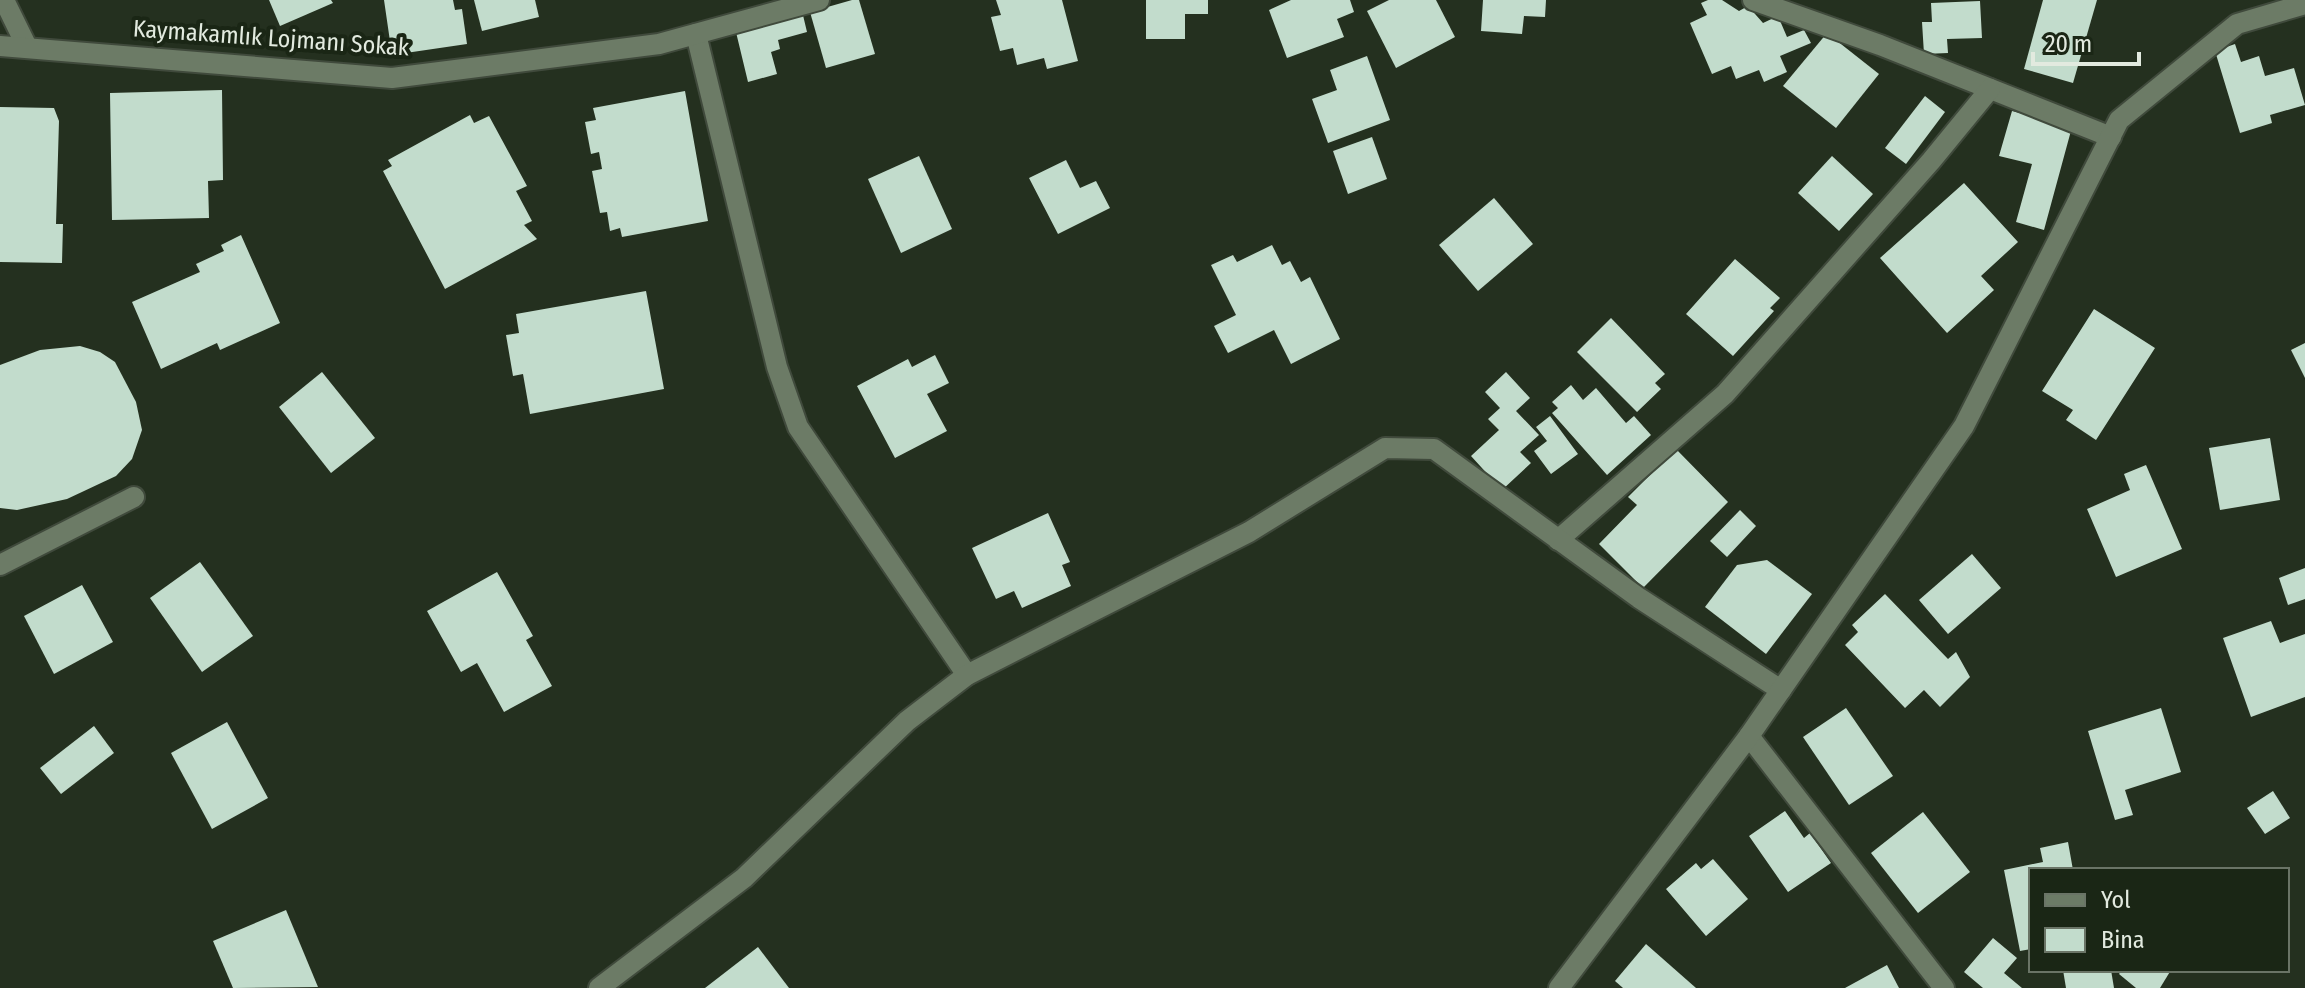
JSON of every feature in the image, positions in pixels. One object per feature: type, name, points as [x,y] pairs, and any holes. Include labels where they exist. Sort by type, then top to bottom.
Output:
[{"type":"street","points":[[4,0],[27,47]]},
{"type":"street","name":"Kaymakamlık Lojmanı Sokak","points":[[0,46],[392,78],[659,44],[819,0]]},
{"type":"street","points":[[1753,0],[1880,45],[2111,137]]},
{"type":"street","points":[[1559,988],[1749,736],[1964,426],[2119,120],[2237,24],[2305,4]]},
{"type":"street","points":[[696,34],[777,367],[798,427],[967,675]]},
{"type":"street","points":[[1558,540],[1725,394],[1931,161],[1990,89]]},
{"type":"street","points":[[599,988],[744,878],[907,721],[967,675],[1249,532],[1385,448],[1434,449],[1639,598],[1781,690]]},
{"type":"street","points":[[0,565],[134,497]]},
{"type":"street","points":[[1749,736],[1944,988]]},
{"type":"building","points":[[269,0],[331,0],[333,3],[280,26]]},
{"type":"building","points":[[384,0],[453,0],[455,10],[462,9],[467,44],[392,55]]},
{"type":"building","points":[[474,0],[535,0],[539,17],[482,31]]},
{"type":"building","points":[[859,0],[875,54],[826,68],[810,12]]},
{"type":"building","points":[[996,0],[1062,0],[1078,61],[1047,69],[1044,58],[1017,65],[1013,48],[1000,51],[991,17],[1001,15]]},
{"type":"building","points":[[1146,0],[1208,0],[1208,14],[1185,14],[1185,39],[1146,39]]},
{"type":"building","points":[[1291,0],[1350,0],[1354,12],[1337,19],[1344,37],[1287,58],[1269,10]]},
{"type":"building","points":[[1389,0],[1436,0],[1455,37],[1396,68],[1367,11]]},
{"type":"building","points":[[1483,0],[1546,0],[1545,17],[1524,16],[1522,34],[1481,31]]},
{"type":"building","points":[[1722,0],[1739,11],[1748,6],[1763,23],[1778,16],[1787,37],[1804,30],[1811,43],[1780,56],[1787,72],[1764,82],[1759,70],[1736,79],[1731,66],[1712,74],[1690,23],[1707,15],[1701,3]]},
{"type":"building","points":[[2043,0],[2097,0],[2073,83],[2024,69]]},
{"type":"building","points":[[1980,1],[1982,38],[1947,39],[1948,53],[1924,54],[1922,22],[1932,22],[1931,3]]},
{"type":"building","points":[[802,11],[807,32],[778,40],[780,49],[771,52],[777,74],[748,82],[735,28]]},
{"type":"building","points":[[1827,33],[1879,74],[1836,128],[1783,86]]},
{"type":"building","points":[[2235,44],[2241,62],[2259,56],[2265,76],[2294,68],[2305,105],[2270,115],[2272,123],[2240,133],[2215,51]]},
{"type":"building","points":[[1367,56],[1390,120],[1328,143],[1312,99],[1337,90],[1330,70]]},
{"type":"building","points":[[222,90],[223,180],[208,181],[209,218],[112,220],[110,93]]},
{"type":"building","points":[[685,91],[708,221],[622,237],[620,228],[610,231],[607,212],[600,213],[592,171],[602,169],[599,152],[591,154],[585,122],[596,120],[593,108]]},
{"type":"building","points":[[1925,96],[1945,112],[1906,164],[1885,148]]},
{"type":"building","points":[[0,107],[54,108],[59,121],[56,224],[63,224],[62,263],[0,262]]},
{"type":"building","points":[[2012,111],[2072,127],[2044,230],[2016,222],[2032,164],[1999,156]]},
{"type":"building","points":[[470,115],[474,123],[489,116],[527,186],[516,191],[532,221],[524,225],[537,239],[445,289],[383,171],[392,166],[388,160]]},
{"type":"building","points":[[1372,137],[1387,179],[1348,194],[1333,151]]},
{"type":"building","points":[[919,156],[952,229],[901,253],[868,179]]},
{"type":"building","points":[[1832,156],[1873,194],[1839,231],[1798,193]]},
{"type":"building","points":[[1066,160],[1080,188],[1096,181],[1110,208],[1058,234],[1029,178]]},
{"type":"building","points":[[1964,183],[2018,242],[1981,276],[1994,290],[1947,333],[1880,258]]},
{"type":"building","points":[[1494,198],[1533,244],[1478,291],[1439,245]]},
{"type":"building","points":[[241,235],[280,323],[220,350],[217,343],[161,369],[132,302],[200,272],[196,264],[224,251],[221,245]]},
{"type":"building","points":[[1272,245],[1282,265],[1290,261],[1301,282],[1310,277],[1340,339],[1291,364],[1274,330],[1228,353],[1214,326],[1236,315],[1211,265],[1233,255],[1237,262]]},
{"type":"building","points":[[1735,259],[1780,298],[1770,308],[1774,311],[1733,356],[1686,314]]},
{"type":"building","points":[[646,291],[664,389],[530,414],[523,374],[513,376],[506,335],[519,333],[516,314]]},
{"type":"building","points":[[2094,309],[2155,348],[2096,440],[2066,420],[2073,410],[2042,391]]},
{"type":"building","points":[[1611,318],[1665,374],[1655,383],[1661,389],[1637,412],[1577,352]]},
{"type":"building","points":[[2305,343],[2305,378],[2291,350]]},
{"type":"building","points":[[80,346],[100,352],[115,362],[136,402],[142,430],[132,459],[116,476],[67,499],[17,510],[0,508],[0,365],[40,350]]},
{"type":"building","points":[[935,355],[949,383],[927,394],[947,431],[895,458],[857,386],[908,359],[912,367]]},
{"type":"building","points":[[322,372],[375,438],[331,473],[279,407]]},
{"type":"building","points":[[1506,372],[1530,398],[1516,411],[1539,435],[1520,452],[1531,463],[1502,490],[1471,456],[1499,430],[1488,419],[1500,408],[1485,392]]},
{"type":"building","points":[[1571,385],[1583,400],[1596,388],[1626,423],[1634,416],[1651,435],[1607,475],[1552,413],[1558,408],[1552,402]]},
{"type":"building","points":[[1550,416],[1578,454],[1551,474],[1534,451],[1547,441],[1536,427]]},
{"type":"building","points":[[2270,438],[2280,500],[2220,510],[2209,448]]},
{"type":"building","points":[[1676,449],[1728,502],[1643,588],[1599,544],[1637,505],[1628,497]]},
{"type":"building","points":[[2146,465],[2182,549],[2116,577],[2087,509],[2130,490],[2124,474]]},
{"type":"building","points":[[1740,510],[1756,526],[1727,557],[1710,541]]},
{"type":"building","points":[[1048,513],[1070,562],[1062,565],[1071,586],[1022,608],[1014,591],[996,599],[972,548]]},
{"type":"building","points":[[1972,554],[2001,588],[1948,634],[1919,600]]},
{"type":"building","points":[[1767,560],[1812,594],[1766,654],[1705,607],[1737,565]]},
{"type":"building","points":[[200,562],[253,636],[202,672],[150,598]]},
{"type":"building","points":[[2305,568],[2305,599],[2288,605],[2279,578]]},
{"type":"building","points":[[497,572],[533,636],[526,640],[552,686],[504,712],[477,663],[461,672],[427,611]]},
{"type":"building","points":[[82,585],[113,642],[54,674],[24,616]]},
{"type":"building","points":[[1885,594],[1948,659],[1956,652],[1970,677],[1940,707],[1924,690],[1905,708],[1845,645],[1858,632],[1852,625]]},
{"type":"building","points":[[2271,621],[2280,643],[2305,634],[2305,697],[2251,717],[2223,638]]},
{"type":"building","points":[[1846,708],[1893,776],[1849,805],[1803,737]]},
{"type":"building","points":[[2161,708],[2181,772],[2125,790],[2133,815],[2115,820],[2088,731]]},
{"type":"building","points":[[227,722],[268,798],[212,829],[171,753]]},
{"type":"building","points":[[94,726],[114,753],[61,794],[40,768]]},
{"type":"building","points":[[2273,791],[2290,818],[2265,834],[2247,808]]},
{"type":"building","points":[[1785,811],[1804,838],[1810,833],[1831,863],[1788,892],[1749,836]]},
{"type":"building","points":[[1923,812],[1970,872],[1918,913],[1871,853]]},
{"type":"building","points":[[2068,842],[2073,868],[2029,868],[2029,949],[2020,951],[2004,870],[2043,862],[2040,848]]},
{"type":"building","points":[[1713,859],[1748,899],[1706,936],[1666,889],[1696,863],[1701,869]]},
{"type":"building","points":[[286,910],[318,987],[233,988],[213,941]]},
{"type":"building","points":[[1993,938],[2017,958],[2004,973],[2022,988],[1983,988],[1964,972]]},
{"type":"building","points":[[1646,944],[1696,988],[1623,988],[1615,981]]},
{"type":"building","points":[[758,947],[789,988],[705,988]]},
{"type":"building","points":[[1887,965],[1899,988],[1845,988]]},
{"type":"building","points":[[2063,972],[2111,972],[2114,988],[2066,988]]},
{"type":"building","points":[[2170,972],[2160,988],[2136,988],[2119,974]]}]
